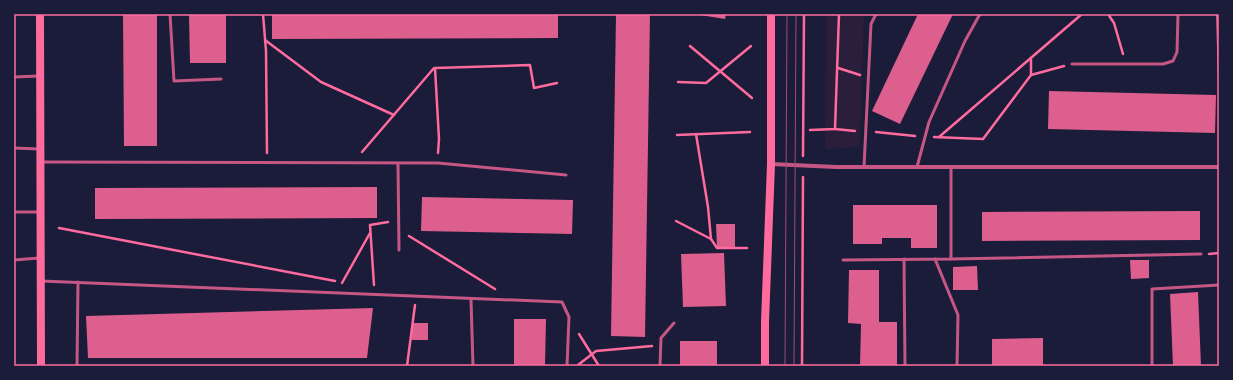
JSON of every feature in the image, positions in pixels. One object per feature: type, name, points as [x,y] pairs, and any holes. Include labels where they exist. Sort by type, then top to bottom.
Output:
[{"type":"main road","points":[[40,14],[41,366]]},
{"type":"main road","points":[[765,366],[765,322],[771,164],[771,14]]},
{"type":"street","points":[[771,164],[864,167],[1219,167]]},
{"type":"lane","points":[[170,14],[174,81],[221,79]]},
{"type":"lane","points":[[864,167],[871,24],[876,14]]},
{"type":"lane","points":[[917,167],[929,122],[955,63],[980,14]]},
{"type":"lane","points":[[1072,64],[1163,64],[1173,62],[1177,52],[1178,14]]},
{"type":"lane","points":[[14,77],[40,76]]},
{"type":"lane","points":[[14,148],[40,149]]},
{"type":"lane","points":[[41,162],[438,163],[566,175]]},
{"type":"lane","points":[[398,164],[399,250]]},
{"type":"lane","points":[[951,167],[951,259]]},
{"type":"lane","points":[[14,212],[41,212]]},
{"type":"lane","points":[[843,260],[1201,254]]},
{"type":"lane","points":[[14,260],[41,258]]},
{"type":"lane","points":[[904,259],[905,366]]},
{"type":"lane","points":[[935,259],[958,316],[956,366]]},
{"type":"lane","points":[[41,281],[562,302],[569,317],[566,366]]},
{"type":"lane","points":[[77,366],[78,282]]},
{"type":"lane","points":[[1152,366],[1152,289],[1219,285]]},
{"type":"lane","points":[[471,299],[472,366]]},
{"type":"lane","points":[[660,366],[661,338],[674,323]]},
{"type":"path","points":[[263,14],[265,40],[267,154]]},
{"type":"path","points":[[802,366],[804,14]]},
{"type":"path","points":[[835,129],[840,14]]},
{"type":"path","points":[[939,137],[1082,14]]},
{"type":"path","points":[[1108,14],[1114,23],[1125,64]]},
{"type":"path","points":[[265,40],[321,82],[394,114]]},
{"type":"path","points":[[690,46],[752,98]]},
{"type":"path","points":[[678,82],[706,83],[751,46]]},
{"type":"path","points":[[810,130],[835,129],[925,137],[983,139],[1031,75],[1031,58]]},
{"type":"path","points":[[1031,75],[1072,64]]},
{"type":"path","points":[[358,157],[435,68],[530,65],[534,88],[557,83]]},
{"type":"path","points":[[435,68],[440,139],[438,163]]},
{"type":"path","points":[[838,68],[868,78]]},
{"type":"path","points":[[677,135],[750,132]]},
{"type":"path","points":[[696,134],[712,239],[717,248],[747,248]]},
{"type":"path","points":[[375,289],[370,225],[398,221]]},
{"type":"path","points":[[676,221],[712,239]]},
{"type":"path","points":[[59,228],[348,284]]},
{"type":"path","points":[[399,230],[514,300]]},
{"type":"path","points":[[342,283],[371,233]]},
{"type":"path","points":[[407,366],[416,296]]},
{"type":"path","points":[[569,317],[599,366]]},
{"type":"path","points":[[576,366],[596,351],[661,345]]},
{"type":"shaded area","points":[[826,14],[864,14],[860,146],[825,150]]},
{"type":"building","points":[[123,14],[157,14],[157,146],[124,146]]},
{"type":"building","points":[[189,14],[226,14],[226,63],[190,63]]},
{"type":"building","points":[[272,14],[558,14],[558,38],[272,39]]},
{"type":"building","points":[[616,14],[650,14],[645,337],[611,336]]},
{"type":"building","points":[[700,14],[726,14],[725,19]]},
{"type":"building","points":[[918,14],[953,14],[900,124],[872,111]]},
{"type":"building","points":[[1216,14],[1219,14],[1219,84],[1218,84]]},
{"type":"building","points":[[1049,91],[1216,95],[1215,133],[1048,129]]},
{"type":"building","points":[[377,187],[377,218],[95,219],[95,188]]},
{"type":"building","points":[[422,197],[573,200],[572,234],[421,231]]},
{"type":"building","points":[[853,205],[937,205],[937,248],[911,248],[911,238],[882,238],[882,244],[853,244]]},
{"type":"building","points":[[1200,211],[1200,240],[982,241],[982,212]]},
{"type":"building","points":[[716,224],[735,224],[735,248],[717,248]]},
{"type":"building","points":[[724,253],[726,306],[683,307],[681,254]]},
{"type":"building","points":[[1130,260],[1149,260],[1149,278],[1131,279]]},
{"type":"building","points":[[977,266],[978,290],[953,290],[953,267]]},
{"type":"building","points":[[849,270],[879,270],[879,322],[897,322],[897,366],[860,366],[861,324],[848,323]]},
{"type":"building","points":[[1198,292],[1201,366],[1173,366],[1170,294]]},
{"type":"building","points":[[373,308],[367,358],[88,358],[86,316]]},
{"type":"building","points":[[514,319],[546,319],[545,366],[514,366]]},
{"type":"building","points":[[412,323],[428,323],[428,340],[412,340]]},
{"type":"building","points":[[1043,338],[1043,366],[992,366],[992,339]]},
{"type":"building","points":[[680,341],[717,341],[717,366],[680,366]]},
{"type":"tram line","points":[[785,366],[787,14]]},
{"type":"tram line","points":[[794,366],[796,14]]}]
